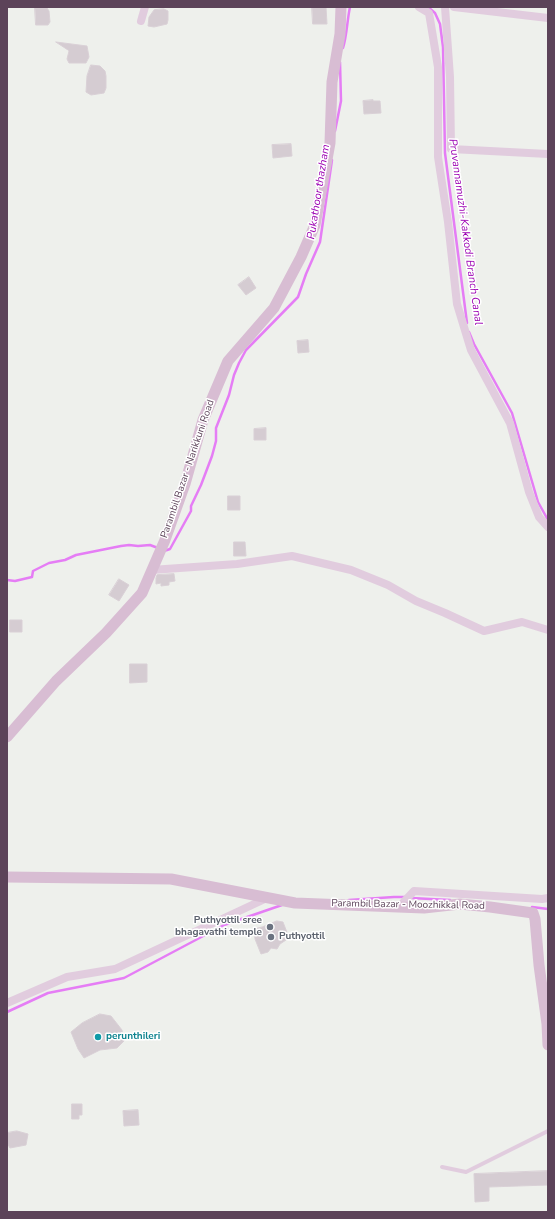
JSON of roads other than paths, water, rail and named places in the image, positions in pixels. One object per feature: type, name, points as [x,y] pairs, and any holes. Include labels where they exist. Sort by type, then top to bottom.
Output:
[{"type":"main road","name":"Parambil Bazar - Narikkuni Road","points":[[7,737],[56,681],[106,633],[142,593],[165,540],[184,484],[203,420],[228,361],[274,308],[316,225],[330,143],[332,82],[340,34],[341,7]]},
{"type":"main road","name":"Parambil Bazar - Moozhikkal Road","points":[[7,877],[171,879],[295,904],[424,908],[460,904],[533,913],[536,919],[539,965],[548,1024],[548,1045]]},
{"type":"street","points":[[141,21],[145,7]]},
{"type":"street","points":[[419,7],[429,13],[438,67],[438,157],[448,222],[457,304],[470,350],[510,423],[529,492],[539,517],[548,527]]},
{"type":"street","points":[[445,7],[450,77],[451,149],[548,154]]},
{"type":"street","points":[[454,7],[548,18]]},
{"type":"street","points":[[151,570],[237,564],[292,556],[351,570],[388,585],[416,601],[484,631],[522,622],[548,630]]},
{"type":"street","points":[[399,907],[414,891],[542,899],[548,898]]},
{"type":"street","points":[[7,1003],[67,977],[115,969],[267,898]]},
{"type":"lane","points":[[442,1167],[466,1172],[548,1131]]},
{"type":"waterway","name":"Pukathoor thazham","points":[[343,48],[350,7]]},
{"type":"waterway","name":"Pruvannamuzhi-Kakkodi Branch Canal","points":[[428,7],[435,13],[440,24],[443,47],[445,153],[467,323]]},
{"type":"waterway","name":"Pukathoor thazham","points":[[335,131],[341,101],[340,62]]},
{"type":"waterway","name":"Pukathoor thazham","points":[[164,551],[170,549],[191,511],[191,506],[212,456],[216,441],[216,428],[229,395],[239,363],[246,350],[298,297],[320,242],[332,160]]},
{"type":"waterway","name":"Pruvannamuzhi-Kakkodi Branch Canal","points":[[469,332],[474,344],[512,413],[538,502],[548,520]]},
{"type":"waterway","name":"Pukathoor thazham","points":[[7,580],[15,581],[32,577],[33,571],[49,563],[65,560],[76,555],[129,545],[150,545],[158,548]]},
{"type":"waterway","name":"Pruvannamuzhi-Kakkodi Branch Canal","points":[[349,900],[406,897]]},
{"type":"waterway","name":"Pruvannamuzhi-Kakkodi Branch Canal","points":[[411,898],[450,900]]},
{"type":"waterway","name":"Pruvannamuzhi-Kakkodi Branch Canal","points":[[7,1012],[48,993],[124,978],[224,925],[282,905]]},
{"type":"waterway","name":"Pruvannamuzhi-Kakkodi Branch Canal","points":[[532,907],[548,909]]},
{"type":"place","name":"Puthyottil sree bhagavathi temple","points":[[270,927]]},
{"type":"place","name":"Puthyottil","points":[[271,937]]},
{"type":"place","name":"perunthileri","points":[[98,1037]]}]
